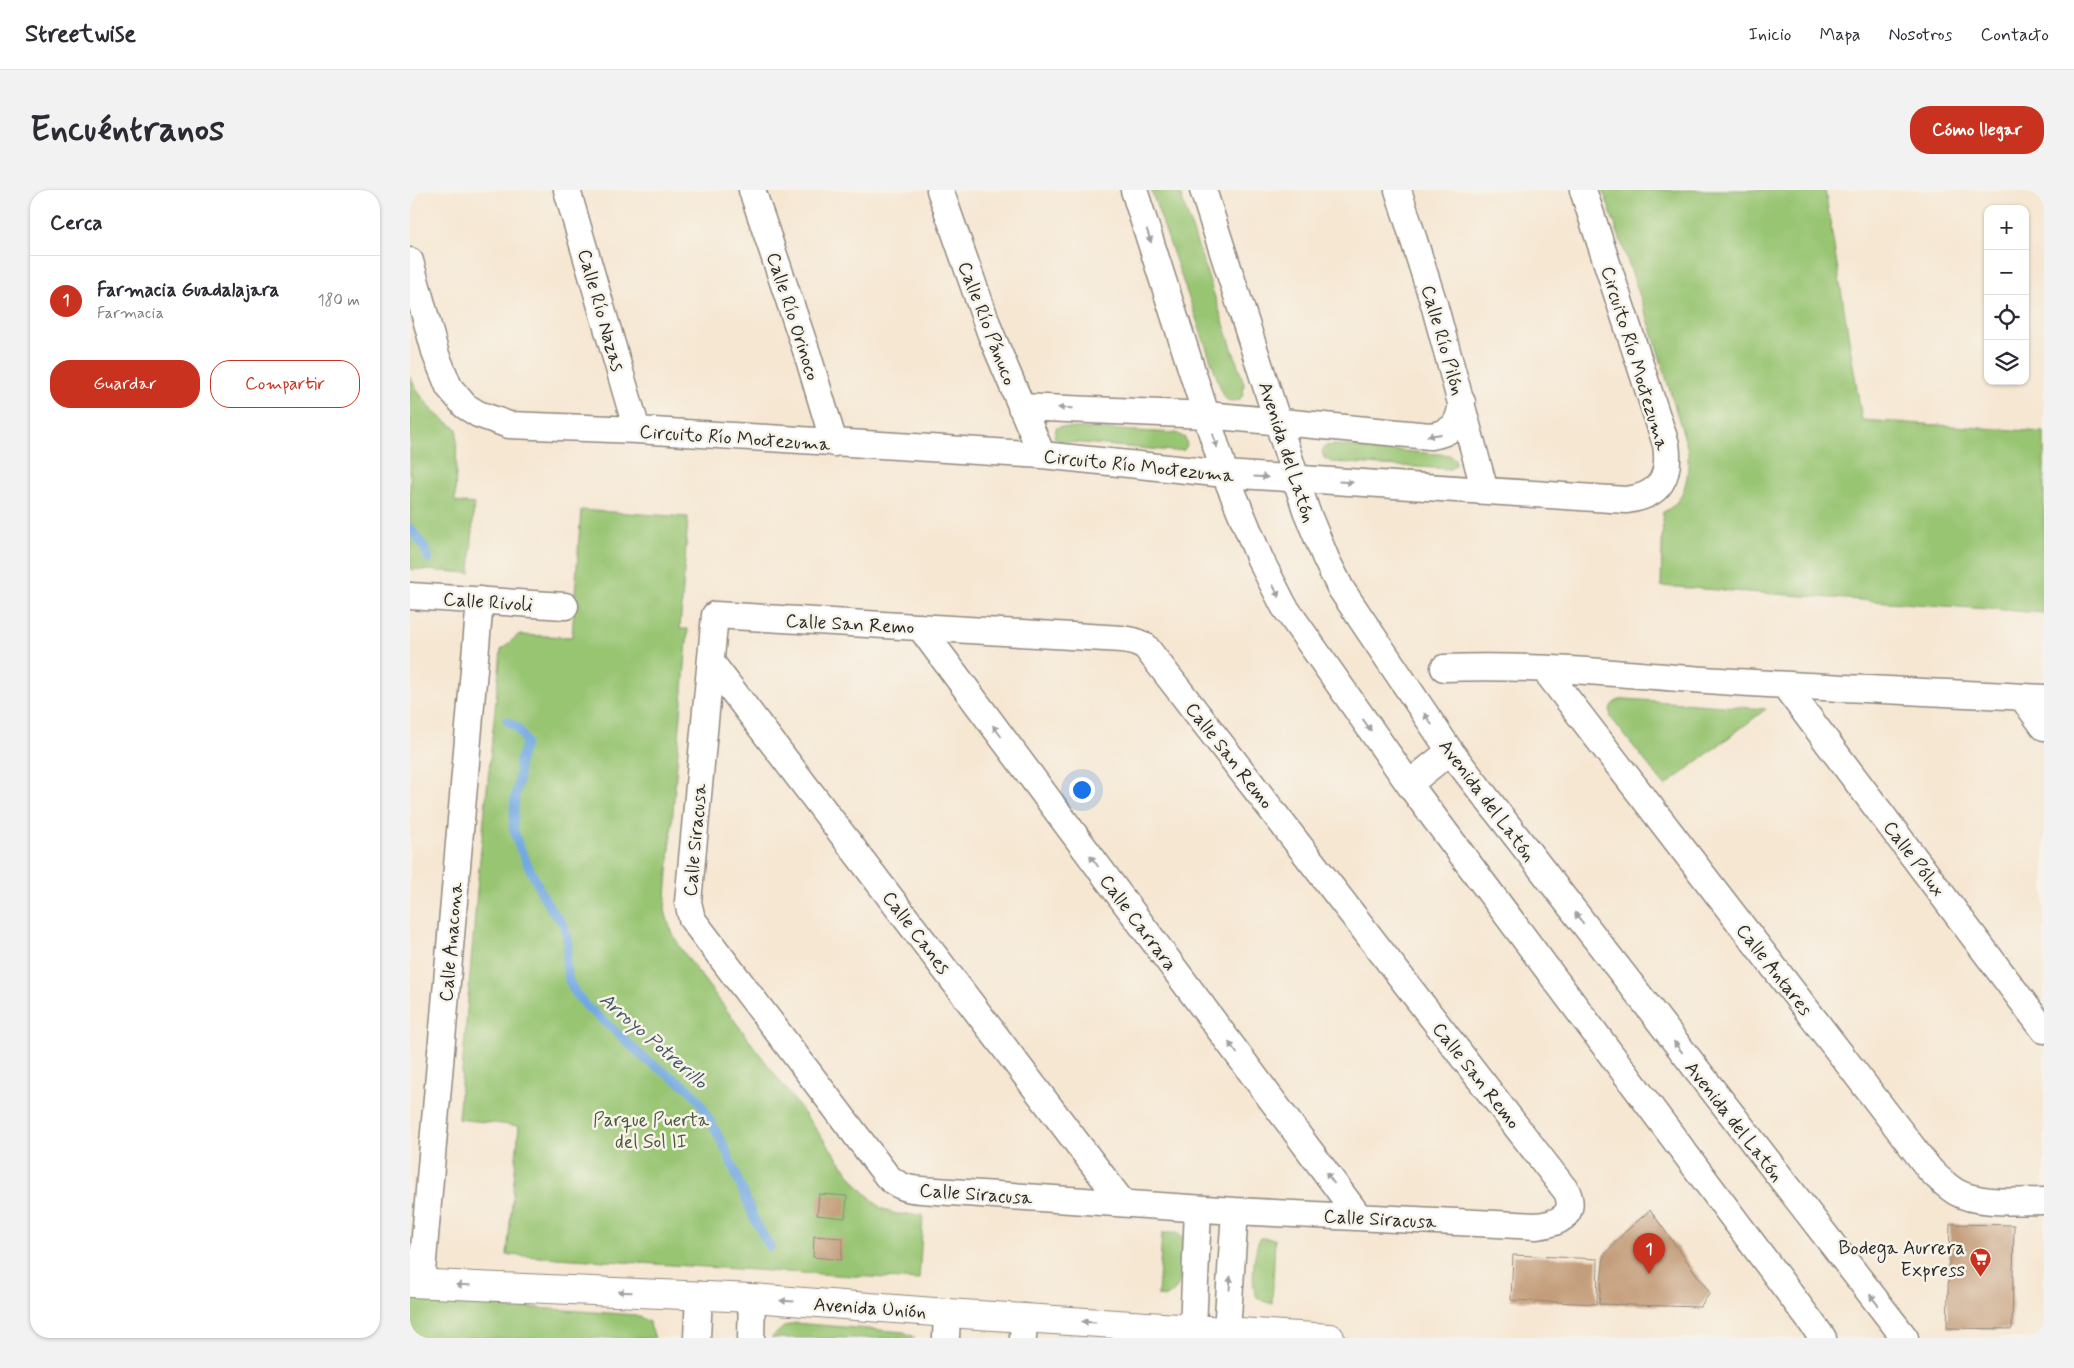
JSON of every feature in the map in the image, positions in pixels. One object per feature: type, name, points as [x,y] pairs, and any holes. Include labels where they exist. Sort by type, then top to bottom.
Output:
[{"type":"street","name":"Calle Río Nazas","points":[[567,190],[637,430]]},
{"type":"street","name":"Calle Río Orinoco","points":[[752,190],[808,356],[834,443]]},
{"type":"street","name":"Calle Río Pánuco","points":[[940,190],[965,265],[1042,455]]},
{"type":"street","points":[[1134,190],[1225,474],[1260,559],[1284,606],[1409,784],[1823,1338]]},
{"type":"street","name":"Avenida del Latón","points":[[1203,190],[1318,540],[1341,589],[1450,751],[1904,1338]]},
{"type":"street","name":"Calle Río Pilón","points":[[1398,190],[1434,304],[1485,491]]},
{"type":"street","name":"Circuito Río Moctezuma","points":[[410,261],[441,369],[449,387],[465,406],[478,414],[509,425],[637,430],[1042,455],[1225,474],[1626,500],[1652,493],[1658,487],[1664,476],[1668,457],[1665,438],[1583,190]]},
{"type":"street","points":[[1021,407],[1207,415],[1430,436],[1447,432],[1454,428],[1458,422],[1462,402]]},
{"type":"street","name":"Calle Rivoli","points":[[410,596],[565,606]]},
{"type":"street","name":"Calle Anacona","points":[[416,1283],[480,600]]},
{"type":"street","name":"Calle San Remo","points":[[715,615],[1122,639],[1134,641],[1145,646],[1567,1192],[1571,1201],[1570,1209]]},
{"type":"street","name":"Calle Siracusa","points":[[715,615],[688,902],[692,919],[887,1176],[894,1182],[910,1189],[1122,1202],[1198,1209],[1536,1226],[1557,1222],[1570,1209]]},
{"type":"street","name":"Calle Carrara","points":[[920,627],[1359,1217]]},
{"type":"street","name":"Calle Canes","points":[[712,662],[1122,1202]]},
{"type":"street","points":[[1444,668],[1475,667],[1545,670],[1785,686],[2033,698],[2044,727]]},
{"type":"street","name":"Calle Antares","points":[[1545,670],[1930,1170],[1945,1185],[1958,1193],[1970,1197],[1982,1200],[2044,1201]]},
{"type":"street","name":"Calle Pólux","points":[[1785,686],[2044,1030]]},
{"type":"street","points":[[1409,784],[1450,751]]},
{"type":"street","points":[[1193,1329],[1198,1209]]},
{"type":"street","points":[[1227,1331],[1235,1211]]},
{"type":"street","name":"Avenida Unión","points":[[416,1283],[752,1298],[946,1326],[1193,1329],[1330,1338]]},
{"type":"street","points":[[697,1338],[699,1295]]},
{"type":"street","points":[[751,1338],[752,1298]]},
{"type":"green space","points":[[1151,190],[1179,190],[1244,384],[1243,395],[1239,400],[1228,400],[1223,395]]},
{"type":"green space","points":[[1603,190],[1825,190],[1862,420],[2044,432],[2044,613],[1661,586],[1663,512],[1671,507],[1682,494],[1687,477],[1688,450],[1651,328]]},
{"type":"green space","points":[[410,377],[430,407],[457,429],[455,502],[474,504],[470,573],[410,569]]},
{"type":"green space","points":[[1056,428],[1176,433],[1185,438],[1187,445],[1184,450],[1173,451],[1059,441],[1054,437]]},
{"type":"green space","points":[[1336,445],[1449,455],[1455,459],[1455,465],[1450,469],[1332,462],[1324,458],[1322,451],[1326,446]]},
{"type":"green space","name":"Parque Puerta del Sol II","points":[[581,510],[688,517],[680,629],[688,629],[665,909],[668,921],[684,953],[860,1188],[881,1208],[896,1214],[923,1215],[919,1280],[507,1255],[519,1126],[458,1119],[478,879],[501,650],[518,635],[572,637]]},
{"type":"green space","points":[[1625,699],[1766,709],[1665,786],[1611,718],[1610,710],[1612,704]]},
{"type":"green space","points":[[1162,1233],[1177,1233],[1183,1238],[1181,1276],[1174,1292],[1167,1296],[1158,1296]]},
{"type":"green space","points":[[1260,1238],[1275,1239],[1272,1304],[1257,1297],[1255,1292],[1254,1268],[1256,1250]]},
{"type":"green space","points":[[410,1299],[636,1315],[649,1322],[655,1338],[410,1338]]},
{"type":"green space","points":[[795,1323],[904,1332],[916,1338],[771,1338],[785,1326]]},
{"type":"building","points":[[819,1194],[847,1196],[845,1218],[817,1215]]},
{"type":"building","points":[[1650,1210],[1710,1293],[1700,1307],[1599,1304],[1604,1255],[1625,1232]]},
{"type":"building","name":"Bodega Aurrera Express","points":[[1950,1224],[2014,1225],[2012,1329],[1947,1328]]},
{"type":"building","points":[[814,1236],[843,1238],[841,1260],[813,1257]]},
{"type":"building","points":[[1513,1255],[1598,1259],[1597,1304],[1511,1300]]},
{"type":"waterway","name":"Arroyo Potrerillo","points":[[410,528],[424,547],[429,559]]},
{"type":"waterway","name":"Arroyo Potrerillo","points":[[507,721],[518,728],[526,742],[519,762],[519,779],[515,797],[513,826],[518,844],[541,892],[551,909],[564,925],[568,943],[566,963],[569,981],[576,994],[587,1007],[645,1059],[688,1088],[698,1099],[725,1148],[755,1221],[770,1247]]},
{"type":"place","name":"Farmacia Guadalajara","points":[[1649,1274]]},
{"type":"place","name":"Bodega Aurrera Express","points":[[1981,1277]]}]
